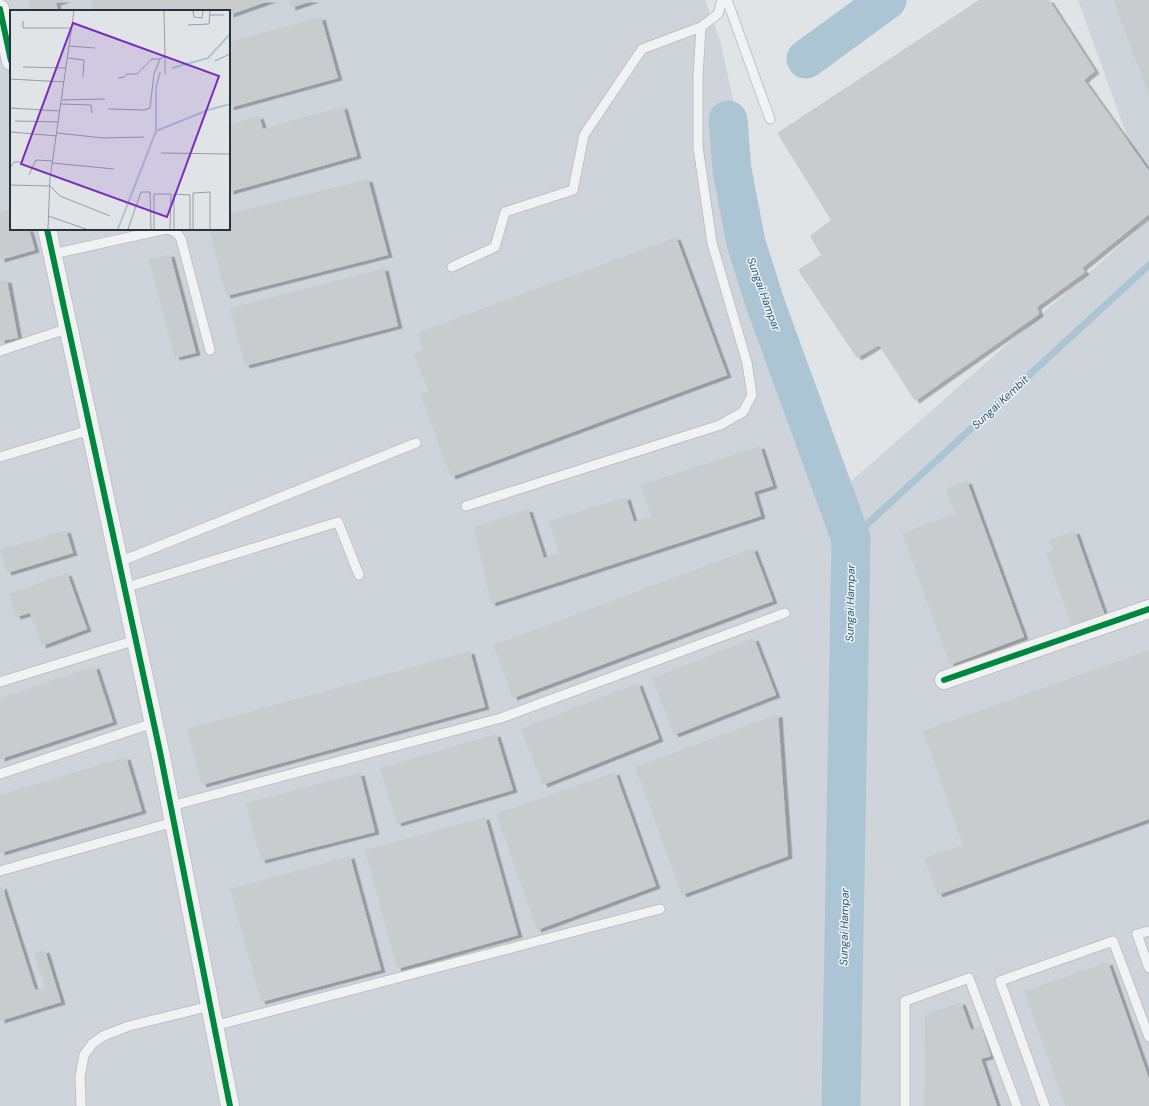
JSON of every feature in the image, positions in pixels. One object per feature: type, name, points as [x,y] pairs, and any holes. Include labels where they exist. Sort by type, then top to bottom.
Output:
[{"type":"street","points":[[0,10],[3,39],[10,58]]},
{"type":"street","points":[[47,230],[136,640],[230,1106]]},
{"type":"street","points":[[944,680],[1149,609]]},
{"type":"lane","points":[[452,267],[495,247],[505,212],[573,190],[584,135],[642,49],[701,27],[718,14],[722,0]]},
{"type":"lane","points":[[727,0],[770,119]]},
{"type":"lane","points":[[466,506],[720,425],[743,412],[752,395],[747,363],[712,244],[698,147],[698,76],[701,27]]},
{"type":"lane","points":[[53,254],[161,230]]},
{"type":"lane","points":[[172,230],[178,233],[181,239],[210,350]]},
{"type":"lane","points":[[0,351],[69,328]]},
{"type":"lane","points":[[0,457],[90,430]]},
{"type":"lane","points":[[119,562],[416,443]]},
{"type":"lane","points":[[124,588],[338,522],[359,575]]},
{"type":"lane","points":[[0,871],[172,814],[500,718],[786,613]]},
{"type":"lane","points":[[0,682],[136,640]]},
{"type":"lane","points":[[0,774],[153,723]]},
{"type":"lane","points":[[214,1026],[660,909]]},
{"type":"lane","points":[[1149,930],[1137,934],[1149,968]]},
{"type":"lane","points":[[1046,1106],[1000,981],[1114,941],[1149,1037]]},
{"type":"lane","points":[[905,1106],[905,1001],[969,978],[1017,1106]]},
{"type":"lane","points":[[80,1106],[80,1077],[84,1055],[92,1044],[103,1036],[129,1026],[210,1006]]},
{"type":"shaded area","points":[[0,0],[705,0],[720,40],[766,250],[849,483],[1149,220],[1149,1106],[0,1106]]},
{"type":"shaded area","points":[[1078,0],[1149,0],[1149,198]]},
{"type":"building","points":[[28,0],[66,0],[56,3],[58,10],[32,10]]},
{"type":"building","points":[[91,0],[272,0],[230,15],[230,10],[94,10]]},
{"type":"building","points":[[289,0],[315,0],[291,8]]},
{"type":"building","points":[[979,0],[1049,0],[1095,71],[1084,80],[1149,171],[1149,214],[1082,268],[1085,272],[1037,307],[1039,314],[915,401],[879,345],[857,358],[798,270],[821,255],[810,236],[831,220],[777,133]]},
{"type":"building","points":[[1113,0],[1149,0],[1149,96]]},
{"type":"building","points":[[321,17],[338,78],[230,108],[230,42]]},
{"type":"building","points":[[343,106],[357,156],[230,192],[230,137],[232,136],[230,125],[259,116],[263,129]]},
{"type":"building","points":[[368,179],[388,255],[226,296],[209,230],[230,230],[230,214]]},
{"type":"building","points":[[10,209],[10,230],[29,230],[35,250],[0,260],[0,212]]},
{"type":"building","points":[[676,237],[727,375],[451,477],[420,394],[428,391],[414,354],[423,350],[417,333]]},
{"type":"building","points":[[170,254],[196,353],[175,358],[149,260]]},
{"type":"building","points":[[384,268],[398,326],[245,366],[230,308]]},
{"type":"building","points":[[7,280],[18,338],[0,341],[0,281]]},
{"type":"building","points":[[760,446],[773,486],[754,492],[761,516],[491,604],[474,527],[528,509],[544,558],[559,553],[549,521],[626,497],[634,522],[651,516],[641,485]]},
{"type":"building","points":[[967,481],[1024,637],[950,665],[902,533],[955,514],[946,489]]},
{"type":"building","points":[[66,530],[73,553],[7,573],[0,550]]},
{"type":"building","points":[[1075,531],[1105,616],[1072,627],[1046,553],[1053,550],[1049,540]]},
{"type":"building","points":[[753,548],[773,601],[513,698],[493,645]]},
{"type":"building","points":[[67,573],[87,629],[42,646],[30,613],[16,617],[8,594]]},
{"type":"building","points":[[754,638],[776,695],[674,735],[652,678]]},
{"type":"building","points":[[1149,650],[1149,819],[938,895],[924,858],[963,845],[923,731]]},
{"type":"building","points":[[470,651],[485,707],[202,785],[187,729]]},
{"type":"building","points":[[95,666],[113,722],[0,759],[0,698]]},
{"type":"building","points":[[638,683],[659,739],[543,785],[521,729]]},
{"type":"building","points":[[778,714],[788,856],[682,895],[635,767]]},
{"type":"building","points":[[496,734],[513,790],[397,824],[380,768]]},
{"type":"building","points":[[126,757],[142,811],[0,853],[0,795]]},
{"type":"building","points":[[615,772],[656,886],[537,930],[496,814]]},
{"type":"building","points":[[360,773],[375,832],[261,861],[246,803]]},
{"type":"building","points":[[485,817],[518,935],[397,969],[365,850]]},
{"type":"building","points":[[350,856],[381,970],[261,1002],[230,889]]},
{"type":"building","points":[[2,886],[35,990],[45,988],[34,953],[45,950],[61,1002],[0,1021],[0,887]]},
{"type":"building","points":[[1108,962],[1149,1079],[1149,1106],[1065,1106],[1024,991]]},
{"type":"building","points":[[961,1002],[971,1030],[981,1026],[991,1056],[981,1059],[997,1106],[924,1106],[925,1015]]},
{"type":"waterway","name":"Sungai Hampar","points":[[806,59],[887,0]]},
{"type":"waterway","name":"Sungai Hampar","points":[[728,120],[732,170],[746,243],[765,303],[851,539],[841,1106]]},
{"type":"waterway","name":"Sungai Kembit","points":[[851,539],[1149,265]]},
{"type":"cycle path","points":[[0,9],[10,56]]},
{"type":"cycle path","points":[[47,230],[160,752],[230,1106]]},
{"type":"cycle path","points":[[944,680],[1149,609]]}]
